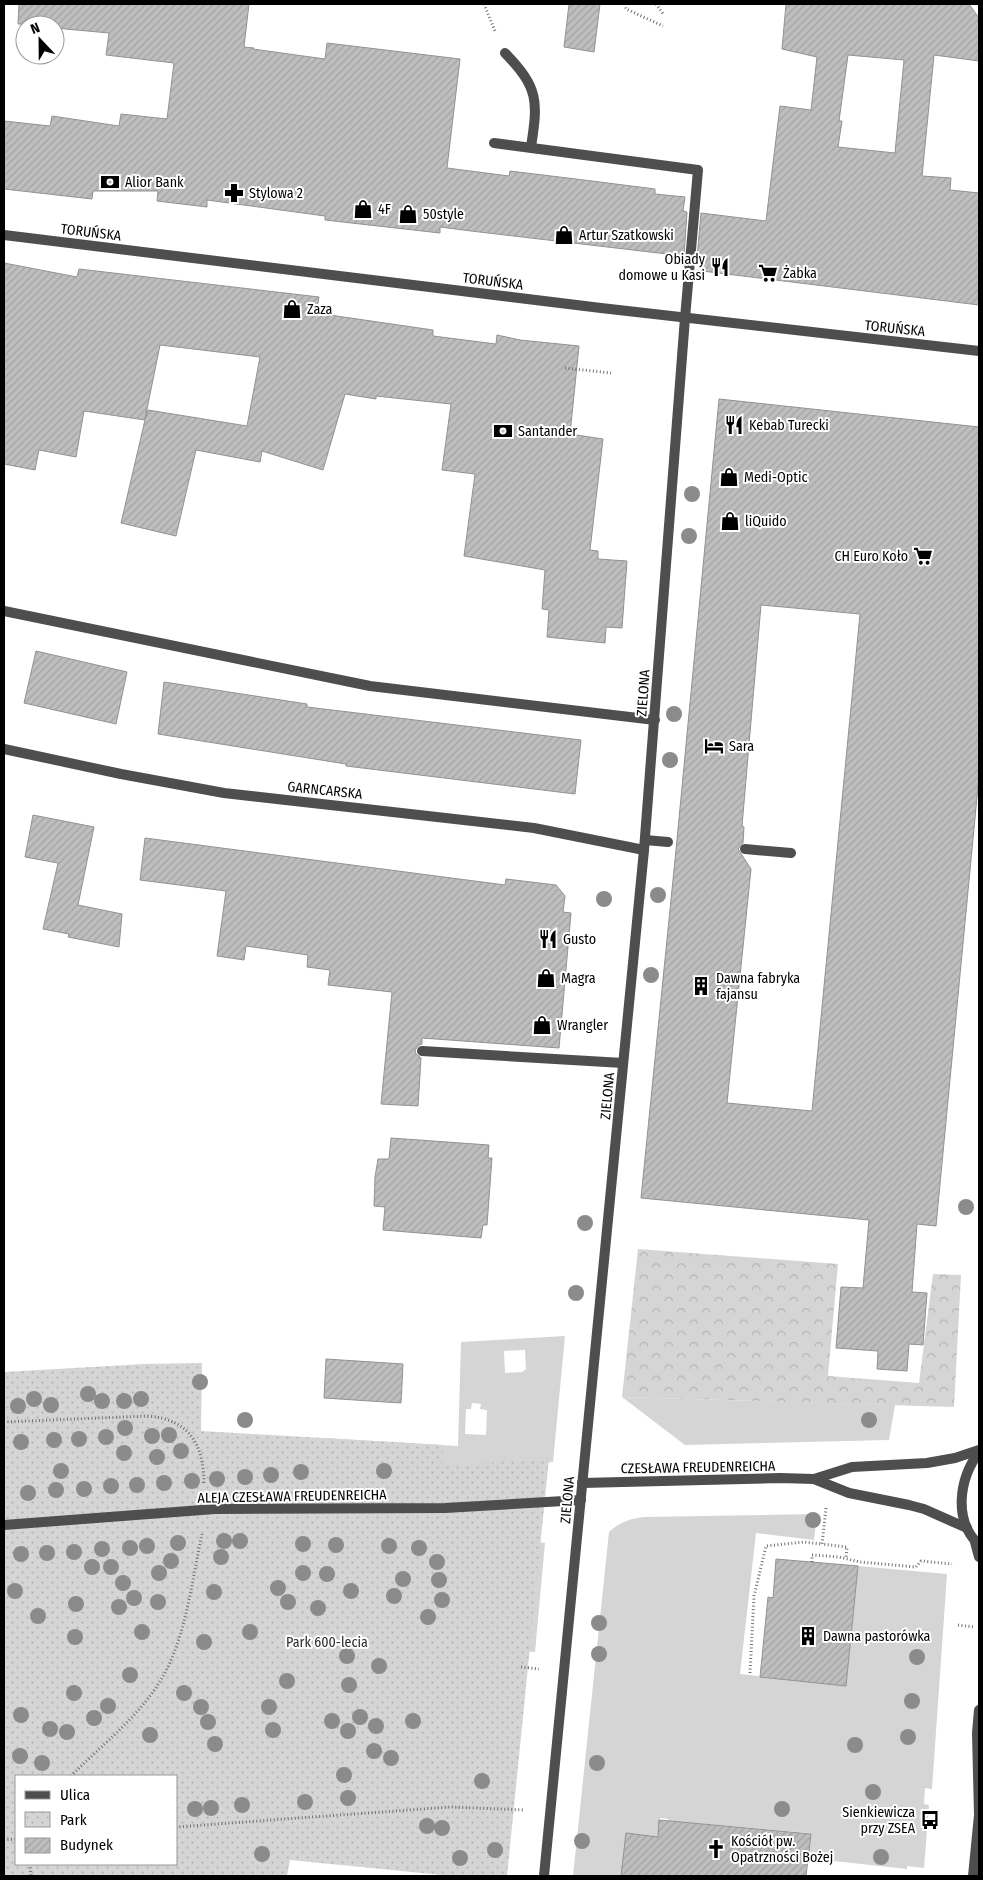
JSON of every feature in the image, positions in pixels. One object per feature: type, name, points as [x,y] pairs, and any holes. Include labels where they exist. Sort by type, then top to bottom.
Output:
[{"type":"street","points":[[494,143],[531,147],[536,120],[535,95],[523,71],[505,53]]},
{"type":"street","name":"ZIELONA","points":[[531,147],[698,170],[644,845],[544,1876]]},
{"type":"street","name":"TORUŃSKA","points":[[4,235],[685,318],[979,351]]},
{"type":"street","points":[[4,611],[370,686],[655,720]]},
{"type":"street","name":"GARNCARSKA","points":[[4,749],[120,774],[224,793],[534,828],[644,845],[668,842]]},
{"type":"street","points":[[746,849],[791,853]]},
{"type":"street","points":[[422,1051],[624,1064]]},
{"type":"street","points":[[979,1451],[964,1478],[961,1495],[962,1512],[967,1528],[977,1544],[979,1557]]},
{"type":"street","name":"CZESŁAWA FREUDENREICHA","points":[[814,1480],[852,1467],[927,1463],[979,1451]]},
{"type":"street","name":"CZESŁAWA FREUDENREICHA","points":[[582,1483],[780,1478],[814,1480],[849,1494],[909,1505],[967,1528]]},
{"type":"street","name":"ALEJA CZESŁAWA FREUDENREICHA","points":[[4,1525],[216,1510],[445,1508],[581,1500]]},
{"type":"street","points":[[973,1876],[979,1814],[977,1733],[979,1710]]},
{"type":"path","points":[[484,4],[505,53]]},
{"type":"path","points":[[625,4],[626,9],[663,26]]},
{"type":"path","points":[[656,4],[664,15]]},
{"type":"path","points":[[565,368],[611,373]]},
{"type":"path","points":[[4,1422],[147,1416],[165,1419],[185,1430],[196,1443],[203,1459],[204,1488]]},
{"type":"path","points":[[822,1544],[825,1515]]},
{"type":"path","points":[[72,1775],[137,1710],[163,1677],[180,1633],[202,1532]]},
{"type":"path","points":[[750,1673],[754,1596],[766,1546],[804,1542],[847,1547],[846,1559]]},
{"type":"path","points":[[812,1562],[812,1555],[916,1567],[921,1561],[952,1564]]},
{"type":"path","points":[[958,1625],[974,1627]]},
{"type":"path","points":[[521,1667],[539,1669]]},
{"type":"path","points":[[178,1827],[441,1808],[525,1810]]},
{"type":"green space","points":[[638,1249],[838,1264],[828,1376],[919,1383],[933,1274],[961,1275],[954,1407],[622,1397]]},
{"type":"green space","points":[[565,1336],[553,1462],[455,1472],[325,1438],[458,1446],[461,1342]],"holes":[[[525,1350],[526,1369],[522,1372],[505,1373],[504,1351]],[[472,1403],[481,1404],[480,1409],[487,1410],[486,1435],[465,1434],[466,1409],[471,1409]]]},
{"type":"green space","name":"Park 600-lecia","points":[[202,1363],[201,1431],[443,1445],[442,1466],[549,1458],[507,1876],[452,1876],[290,1860],[287,1876],[4,1876],[4,1372],[144,1364]]},
{"type":"green space","points":[[622,1397],[895,1405],[889,1440],[685,1445]]},
{"type":"green space","points":[[817,1514],[814,1540],[756,1533],[740,1674],[846,1686],[858,1566],[947,1574],[932,1789],[925,1788],[924,1804],[929,1805],[924,1868],[907,1866],[907,1869],[806,1858],[810,1833],[669,1821],[668,1819],[660,1818],[660,1838],[626,1834],[621,1876],[573,1876],[609,1532],[625,1522],[644,1517]]},
{"type":"green space","points":[[524,1540],[545,1543],[535,1652],[523,1651]]},
{"type":"building","points":[[19,4],[249,4],[244,47],[325,59],[327,43],[460,59],[447,168],[509,176],[510,171],[655,189],[655,194],[685,197],[683,211],[687,212],[684,256],[440,227],[440,233],[325,220],[325,216],[207,200],[207,207],[157,201],[158,191],[93,191],[92,199],[4,189],[4,121],[50,126],[52,116],[119,126],[121,114],[167,119],[174,63],[106,55],[109,33],[65,29],[65,15],[18,15]]},
{"type":"building","points":[[569,4],[600,4],[594,52],[564,47]]},
{"type":"building","points":[[786,4],[969,4],[979,18],[979,61],[934,55],[922,176],[951,178],[950,190],[979,193],[979,305],[702,271],[703,259],[697,258],[701,213],[766,221],[780,106],[811,110],[817,57],[782,49]],"holes":[[[848,55],[904,60],[895,153],[838,147],[842,121],[839,121]]]},
{"type":"building","points":[[4,263],[77,277],[79,269],[319,297],[316,313],[433,330],[433,336],[496,344],[497,335],[520,340],[579,346],[570,434],[603,439],[590,550],[598,551],[598,559],[627,561],[622,628],[606,627],[605,643],[547,637],[549,610],[542,609],[545,570],[464,556],[475,474],[442,470],[451,404],[376,396],[376,399],[345,394],[323,470],[262,451],[260,462],[196,450],[176,536],[121,523],[145,420],[84,411],[76,457],[39,450],[35,470],[4,464]],"holes":[[[160,345],[260,357],[247,426],[148,410],[145,419]]]},
{"type":"building","points":[[719,399],[979,427],[979,776],[936,1226],[917,1224],[912,1292],[927,1293],[923,1345],[909,1344],[907,1371],[877,1369],[878,1351],[836,1348],[841,1287],[863,1288],[869,1220],[641,1198]],"holes":[[[761,605],[860,614],[812,1111],[727,1103],[751,869],[738,849],[743,843],[744,827],[742,826]]]},
{"type":"building","points":[[36,651],[127,672],[116,724],[24,703]]},
{"type":"building","points":[[164,682],[307,704],[307,707],[581,740],[575,794],[346,766],[346,764],[158,734]]},
{"type":"building","points":[[33,815],[94,827],[78,905],[122,914],[119,947],[68,937],[69,934],[43,929],[58,863],[25,857]]},
{"type":"building","points":[[145,838],[505,885],[506,879],[556,885],[565,896],[563,912],[571,913],[559,1048],[422,1038],[422,1044],[415,1050],[416,1054],[421,1058],[418,1106],[381,1104],[392,992],[328,985],[330,970],[307,967],[308,955],[246,946],[244,960],[217,956],[226,891],[140,880]]},
{"type":"building","points":[[391,1138],[489,1145],[488,1158],[492,1158],[487,1225],[483,1225],[481,1238],[383,1230],[385,1207],[374,1206],[375,1177],[378,1159],[389,1159]]},
{"type":"building","points":[[326,1359],[403,1364],[401,1403],[324,1398]]},
{"type":"building","name":"Dawna pastorówka","points":[[776,1559],[858,1566],[846,1686],[760,1677],[768,1597],[773,1598]]},
{"type":"building","name":"Kościół pw. Opatrzności Bożej","points":[[659,1820],[811,1834],[806,1876],[621,1876],[626,1833],[658,1837]]},
{"type":"place","name":"Alior Bank","points":[[110,182]]},
{"type":"place","name":"Stylowa 2","points":[[234,193]]},
{"type":"place","name":"4F","points":[[363,209]]},
{"type":"place","name":"50style","points":[[408,214]]},
{"type":"place","name":"Artur Szatkowski","points":[[564,235]]},
{"type":"place","name":"Obiady domowe u Kasi","points":[[720,267]]},
{"type":"place","name":"Żabka","points":[[768,273]]},
{"type":"place","name":"Zaza","points":[[292,309]]},
{"type":"place","name":"Kebab Turecki","points":[[734,425]]},
{"type":"place","name":"Santander","points":[[503,431]]},
{"type":"place","name":"Medi-Optic","points":[[729,477]]},
{"type":"place","name":"liQuido","points":[[730,521]]},
{"type":"place","name":"CH Euro Koło","points":[[923,556]]},
{"type":"place","name":"Sara","points":[[714,746]]},
{"type":"place","name":"Gusto","points":[[548,939]]},
{"type":"place","name":"Magra","points":[[546,978]]},
{"type":"place","name":"Dawna fabryka fajansu","points":[[701,986]]},
{"type":"place","name":"Wrangler","points":[[542,1025]]},
{"type":"place","name":"Dawna pastorówka","points":[[808,1636]]},
{"type":"place","name":"Sienkiewicza przy ZSEA","points":[[930,1820]]},
{"type":"place","name":"Kościół pw. Opatrzności Bożej","points":[[716,1849]]}]
